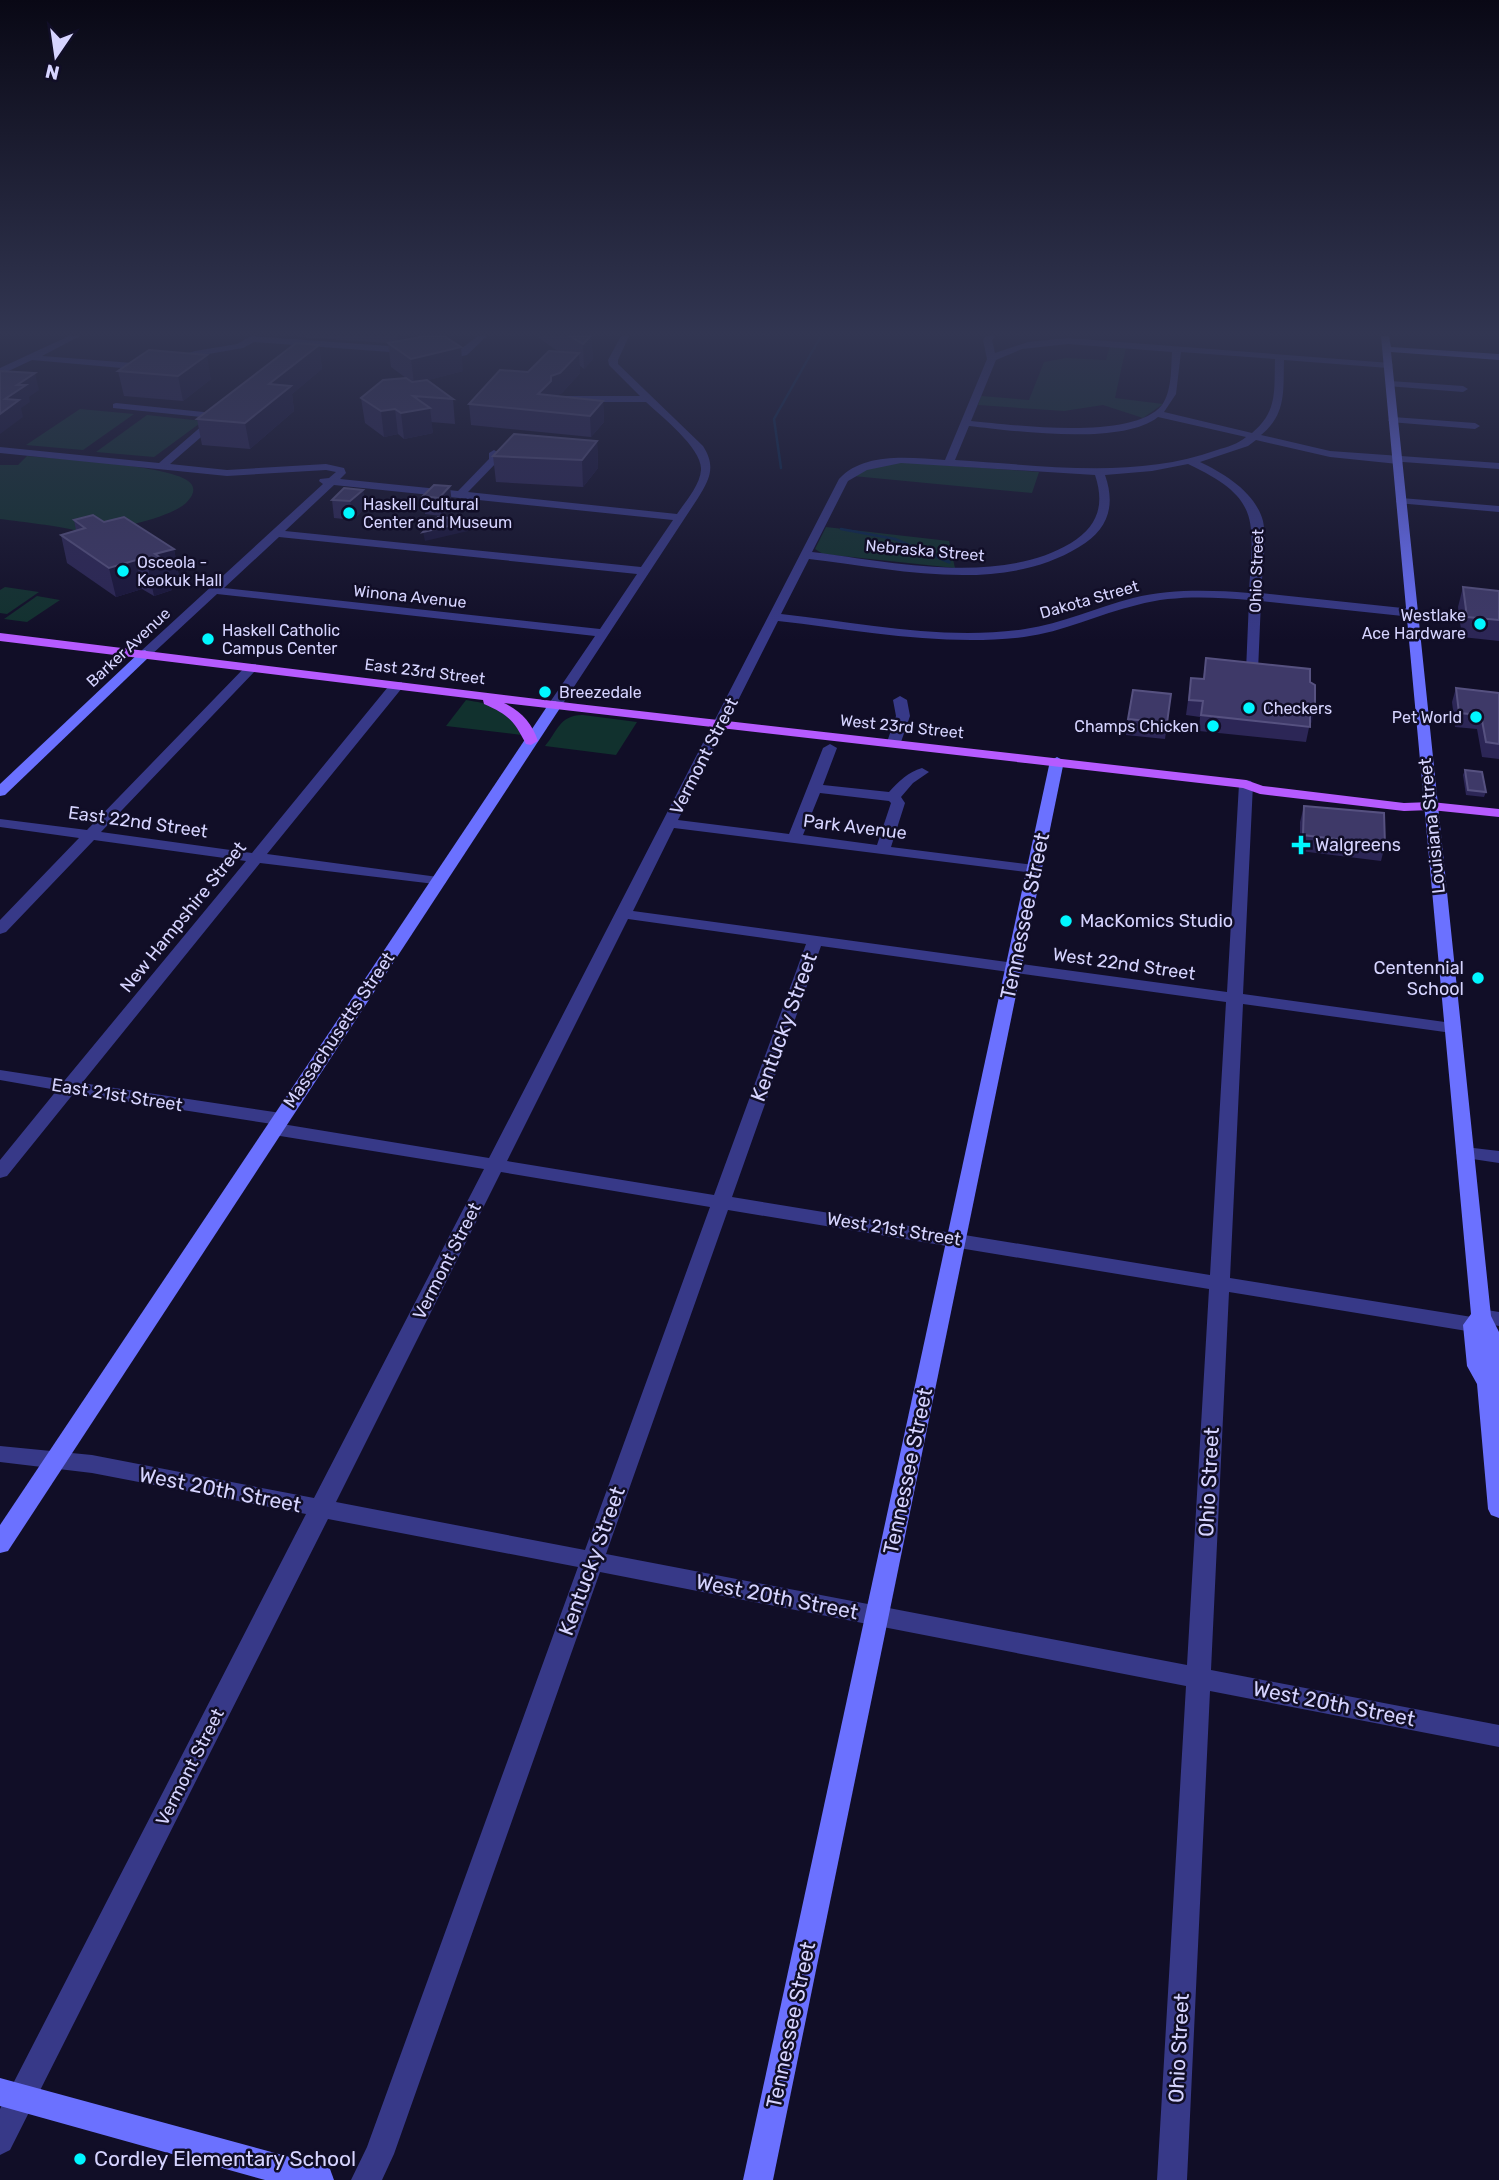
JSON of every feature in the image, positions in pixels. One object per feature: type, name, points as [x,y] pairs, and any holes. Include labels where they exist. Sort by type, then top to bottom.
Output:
[{"type":"main road","name":"Louisiana Street","points":[[1395,438],[1452,1028],[1484,1320],[1478,1366],[1487,1384],[1499,1509]]},
{"type":"main road","name":"East 23rd Street","points":[[0,637],[555,705]]},
{"type":"main road","name":"Barker Avenue","points":[[0,792],[145,654]]},
{"type":"main road","points":[[466,694],[493,702],[517,716],[527,728],[531,741]]},
{"type":"main road","name":"West 23rd Street","points":[[555,705],[1057,761],[1404,807],[1431,806],[1499,813]]},
{"type":"main road","name":"Massachusetts Street","points":[[0,1544],[555,705]]},
{"type":"main road","name":"Tennessee Street","points":[[758,2180],[1057,761]]},
{"type":"main road","points":[[11,2095],[319,2180]]},
{"type":"street","points":[[163,465],[193,438]]},
{"type":"street","name":"Massachusetts Street","points":[[555,705],[706,477],[707,460],[686,438]]},
{"type":"street","points":[[949,463],[959,438]]},
{"type":"street","name":"Vermont Street","points":[[0,2140],[11,2095],[321,1510],[845,479],[854,471],[891,461],[1099,472],[1191,462],[1230,450],[1255,438]]},
{"type":"street","points":[[1259,438],[1330,454],[1499,466]]},
{"type":"street","points":[[0,450],[227,473],[304,474],[331,482],[680,517]]},
{"type":"street","points":[[459,496],[494,460],[494,453]]},
{"type":"street","name":"Ohio Street","points":[[1191,462],[1231,485],[1255,513],[1259,532],[1252,671]]},
{"type":"street","name":"Barker Avenue","points":[[145,654],[341,473],[340,470],[326,467],[268,472]]},
{"type":"street","name":"Nebraska Street","points":[[806,555],[970,571],[1032,565],[1069,549],[1096,528],[1102,519],[1107,501],[1099,472]]},
{"type":"street","points":[[1401,501],[1499,509]]},
{"type":"street","points":[[276,533],[644,571]]},
{"type":"street","name":"Winona Avenue","points":[[214,590],[603,633]]},
{"type":"street","name":"Dakota Street","points":[[775,617],[931,633],[984,635],[1039,631],[1154,597],[1208,595],[1412,613]]},
{"type":"street","points":[[0,929],[252,667]]},
{"type":"street","name":"New Hampshire Street","points":[[0,1172],[397,685]]},
{"type":"street","points":[[894,742],[903,716],[900,700]]},
{"type":"street","points":[[795,838],[830,748]]},
{"type":"street","points":[[893,797],[908,780],[922,772]]},
{"type":"street","name":"Ohio Street","points":[[1172,2180],[1246,784]]},
{"type":"street","points":[[815,788],[893,797]]},
{"type":"street","points":[[883,850],[898,807],[893,797]]},
{"type":"street","name":"East 22nd Street","points":[[0,822],[438,882]]},
{"type":"street","name":"Park Avenue","points":[[671,823],[1034,869]]},
{"type":"street","name":"West 22nd Street","points":[[623,914],[1452,1028]]},
{"type":"street","name":"Kentucky Street","points":[[366,2180],[379,2154],[815,940]]},
{"type":"street","name":"East 21st Street","points":[[0,1075],[235,1114],[273,1130]]},
{"type":"street","points":[[291,1103],[298,1124],[316,1133]]},
{"type":"street","name":"West 21st Street","points":[[273,1130],[316,1133],[1219,1283],[1484,1320]]},
{"type":"street","points":[[1465,1153],[1499,1157]]},
{"type":"street","name":"West 20th Street","points":[[0,1454],[92,1464],[1499,1736]]},
{"type":"green space","points":[[37,438],[100,438],[83,450],[26,445]]},
{"type":"green space","points":[[116,438],[180,438],[154,457],[96,452]]},
{"type":"green space","points":[[27,456],[116,464],[166,472],[183,478],[192,485],[193,493],[186,503],[165,515],[116,528],[85,531],[0,519],[0,465],[18,465]]},
{"type":"green space","points":[[900,462],[1039,472],[1032,493],[853,476],[866,469]]},
{"type":"green space","points":[[826,527],[949,541],[955,568],[823,554],[815,549]]},
{"type":"green space","points":[[5,587],[39,592],[7,614],[0,613],[0,590]]},
{"type":"green space","points":[[37,596],[60,600],[27,622],[4,619]]},
{"type":"green space","points":[[466,700],[493,706],[510,719],[522,735],[446,726]]},
{"type":"green space","points":[[582,715],[637,722],[616,755],[545,746],[564,721]]},
{"type":"building","points":[[510,438],[597,441],[582,460],[493,456]]},
{"type":"building","points":[[434,485],[450,486],[439,498],[423,496]]},
{"type":"building","points":[[344,488],[363,490],[350,501],[332,500]]},
{"type":"building","points":[[93,515],[104,522],[124,517],[174,549],[155,554],[167,562],[148,567],[136,560],[109,568],[61,535],[85,528],[74,520]]},
{"type":"building","points":[[438,517],[467,519],[467,522],[423,532]]},
{"type":"building","points":[[1463,587],[1499,591],[1499,620],[1467,617]]},
{"type":"building","name":"Checkers","points":[[1206,658],[1310,669],[1310,682],[1315,685],[1315,706],[1310,708],[1310,727],[1201,715],[1203,701],[1189,700],[1191,678],[1204,679]]},
{"type":"building","points":[[1456,688],[1499,693],[1499,744],[1486,742],[1481,715],[1459,713]]},
{"type":"building","points":[[1133,690],[1171,694],[1167,723],[1128,719]]},
{"type":"building","points":[[1465,770],[1482,772],[1486,792],[1468,790]]},
{"type":"building","points":[[1304,806],[1384,813],[1385,845],[1303,835]]},
{"type":"waterway","points":[[777,438],[781,468]]},
{"type":"waterway","points":[[841,529],[895,539],[921,550]]},
{"type":"waterway","points":[[917,548],[949,562]]},
{"type":"place","name":"Haskell Cultural Center and Museum","points":[[349,513]]},
{"type":"place","name":"Osceola - Keokuk Hall","points":[[123,571]]},
{"type":"place","name":"Westlake Ace Hardware","points":[[1480,624]]},
{"type":"place","name":"Haskell Catholic Campus Center","points":[[208,639]]},
{"type":"place","name":"Breezedale","points":[[545,692]]},
{"type":"place","name":"Checkers","points":[[1249,708]]},
{"type":"place","name":"Pet World","points":[[1476,717]]},
{"type":"place","name":"Champs Chicken","points":[[1213,726]]},
{"type":"place","name":"Walgreens","points":[[1301,845]]},
{"type":"place","name":"MacKomics Studio","points":[[1066,921]]},
{"type":"place","name":"Centennial School","points":[[1478,978]]},
{"type":"place","name":"Cordley Elementary School","points":[[80,2159]]}]
